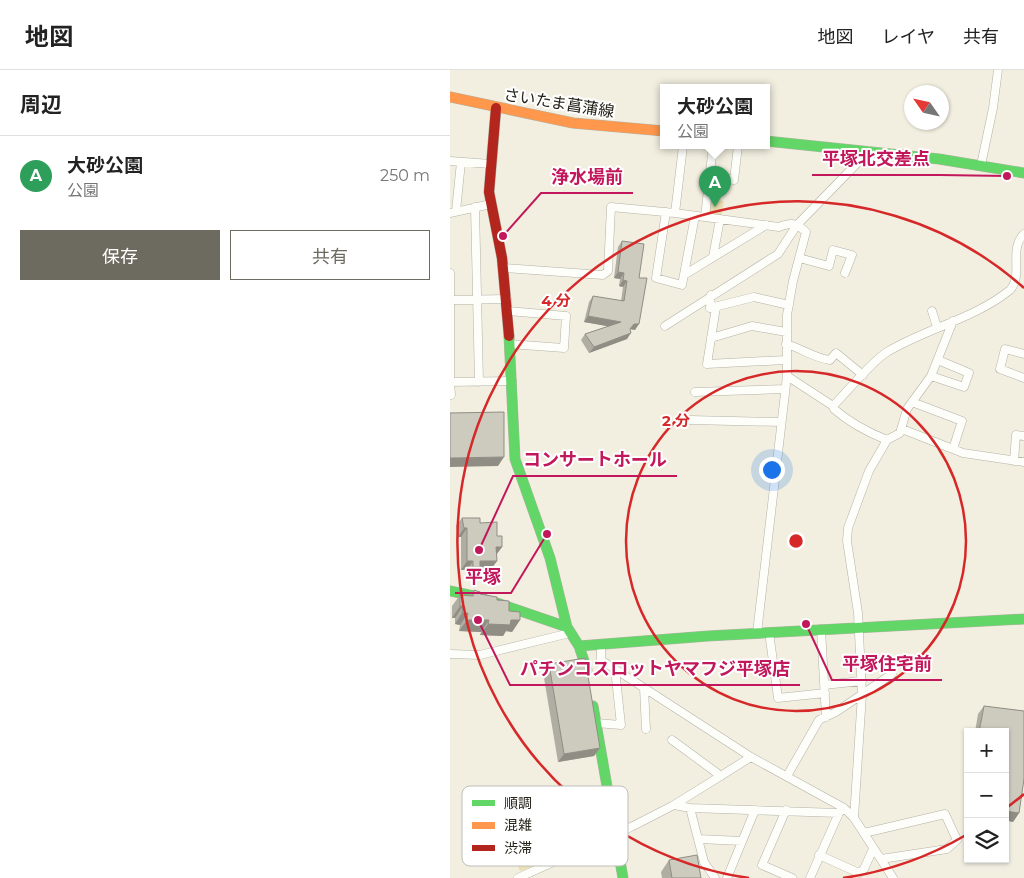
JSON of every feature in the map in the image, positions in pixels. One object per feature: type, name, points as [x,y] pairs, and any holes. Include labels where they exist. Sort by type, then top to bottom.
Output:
[{"type":"street","points":[[981,165],[993,108],[998,70]]},
{"type":"street","name":"さいたま菖蒲線","points":[[450,97],[573,124],[660,131]]},
{"type":"street","points":[[496,108],[491,164],[491,204],[503,268],[508,311],[512,381],[508,414],[517,470],[550,558],[568,630],[579,646],[588,677]]},
{"type":"street","points":[[770,141],[869,151],[981,165],[1024,173]]},
{"type":"street","points":[[675,213],[683,149]]},
{"type":"street","points":[[705,217],[713,149]]},
{"type":"street","points":[[709,175],[734,180],[738,149]]},
{"type":"street","points":[[665,326],[778,254],[797,224],[869,151]]},
{"type":"street","points":[[450,161],[491,164]]},
{"type":"street","points":[[461,162],[453,212],[491,204]]},
{"type":"street","points":[[475,207],[479,382]]},
{"type":"street","points":[[503,268],[603,275],[608,271],[611,207],[675,213],[779,227],[791,222],[797,224],[806,232],[789,305],[786,332],[787,376],[757,633]]},
{"type":"street","points":[[666,212],[656,278],[682,285],[695,216]]},
{"type":"street","points":[[713,257],[720,219]]},
{"type":"street","points":[[684,275],[766,225]]},
{"type":"street","points":[[833,406],[886,352],[937,327],[976,311],[1011,289],[1018,280],[1017,243],[1024,234]]},
{"type":"street","points":[[799,258],[829,266],[833,250],[852,255],[845,273]]},
{"type":"street","points":[[450,273],[451,395]]},
{"type":"street","points":[[711,295],[710,308],[754,297],[789,305]]},
{"type":"street","points":[[450,300],[506,299]]},
{"type":"street","points":[[716,307],[707,364],[786,360]]},
{"type":"street","points":[[508,311],[566,316],[564,348],[509,344]]},
{"type":"street","points":[[932,311],[937,327]]},
{"type":"street","points":[[854,818],[862,681],[859,627],[847,541],[848,528],[869,470],[887,440],[900,433],[912,402],[923,390],[931,376],[953,321]]},
{"type":"street","points":[[711,338],[752,326],[786,332]]},
{"type":"street","points":[[786,344],[800,348],[820,359],[830,360],[836,353],[863,375]]},
{"type":"street","points":[[1024,354],[1005,349],[1000,369],[1024,378]]},
{"type":"street","points":[[931,376],[964,387],[970,373],[938,360]]},
{"type":"street","points":[[787,376],[833,406],[838,413],[860,429],[887,440]]},
{"type":"street","points":[[450,382],[512,381]]},
{"type":"street","points":[[695,392],[785,389]]},
{"type":"street","points":[[912,402],[962,421],[953,448]]},
{"type":"street","points":[[690,420],[781,422]]},
{"type":"street","points":[[902,429],[962,453],[1024,462]]},
{"type":"street","points":[[1014,461],[1016,435],[1024,436]]},
{"type":"street","points":[[450,591],[484,599],[568,630]]},
{"type":"street","points":[[579,646],[769,632],[1024,619]]},
{"type":"street","points":[[821,629],[826,717]]},
{"type":"street","points":[[450,654],[480,655],[568,630]]},
{"type":"street","points":[[769,632],[778,698],[862,681]]},
{"type":"street","points":[[601,644],[601,660],[751,757],[787,776],[854,818],[893,878]]},
{"type":"street","points":[[596,723],[621,725],[615,668]]},
{"type":"street","points":[[787,776],[815,725],[892,674]]},
{"type":"street","points":[[644,688],[646,729]]},
{"type":"street","points":[[591,695],[607,786]]},
{"type":"street","points":[[672,740],[721,776]]},
{"type":"street","points":[[628,828],[674,806],[751,757]]},
{"type":"street","points":[[674,806],[755,810],[841,810]]},
{"type":"street","points":[[690,808],[704,862],[715,878]]},
{"type":"street","points":[[727,878],[755,810]]},
{"type":"street","points":[[786,810],[762,865],[792,878]]},
{"type":"street","points":[[810,878],[841,810]]},
{"type":"street","points":[[864,834],[944,814],[957,840],[947,849],[880,859]]},
{"type":"street","points":[[698,840],[742,841]]},
{"type":"street","points":[[819,855],[859,873],[864,869],[873,849]]},
{"type":"street","points":[[518,878],[544,866]]},
{"type":"shaded area","points":[[709,199],[724,201],[721,217],[709,215]]},
{"type":"shaded area","points":[[518,866],[535,866],[520,871]]},
{"type":"building","points":[[622,241],[644,244],[639,278],[647,278],[639,324],[634,324],[630,329],[631,333],[594,347],[585,334],[621,322],[588,316],[593,296],[624,301],[627,281],[623,280],[624,273],[618,272]]},
{"type":"building","points":[[504,412],[504,457],[450,458],[450,413]]},
{"type":"building","points":[[462,518],[480,518],[480,523],[497,522],[497,536],[502,536],[502,547],[496,547],[497,561],[480,561],[480,567],[473,567],[473,561],[467,561],[467,528],[464,528]]},
{"type":"building","points":[[474,590],[480,592],[480,594],[497,597],[497,600],[509,601],[509,611],[520,612],[520,620],[511,620],[510,625],[488,624],[489,620],[467,620],[468,613],[462,613],[463,606],[460,606],[460,595],[473,596]]},
{"type":"building","points":[[585,658],[600,748],[564,754],[549,664]]},
{"type":"building","points":[[984,706],[1024,711],[1024,779],[1019,813],[1009,812],[1009,728],[980,728]]},
{"type":"building","points":[[697,855],[701,878],[672,878],[669,860]]},
{"type":"traffic: fast","points":[[770,141],[939,159],[1024,173]]},
{"type":"traffic: fast","points":[[509,336],[515,459],[550,558],[567,627],[579,646],[587,670]]},
{"type":"traffic: fast","points":[[450,591],[483,598]]},
{"type":"traffic: fast","points":[[497,603],[567,627]]},
{"type":"traffic: fast","points":[[579,646],[708,636],[1024,619]]},
{"type":"traffic: fast","points":[[593,706],[607,786]]},
{"type":"traffic: fast","points":[[621,866],[623,878]]},
{"type":"traffic: slow","points":[[450,97],[573,123],[660,131]]},
{"type":"traffic: jam","points":[[496,108],[489,192],[502,258],[509,336]]},
{"type":"place","name":"平塚北交差点","points":[[1007,176]]},
{"type":"place","name":"大砂公園","points":[[715,207]]},
{"type":"place","name":"浄水場前","points":[[503,236]]},
{"type":"place","name":"平塚","points":[[547,534]]},
{"type":"place","name":"コンサートホール","points":[[479,550]]},
{"type":"place","name":"パチンコスロットヤマフジ平塚店","points":[[478,620]]},
{"type":"place","name":"平塚住宅前","points":[[806,624]]}]
